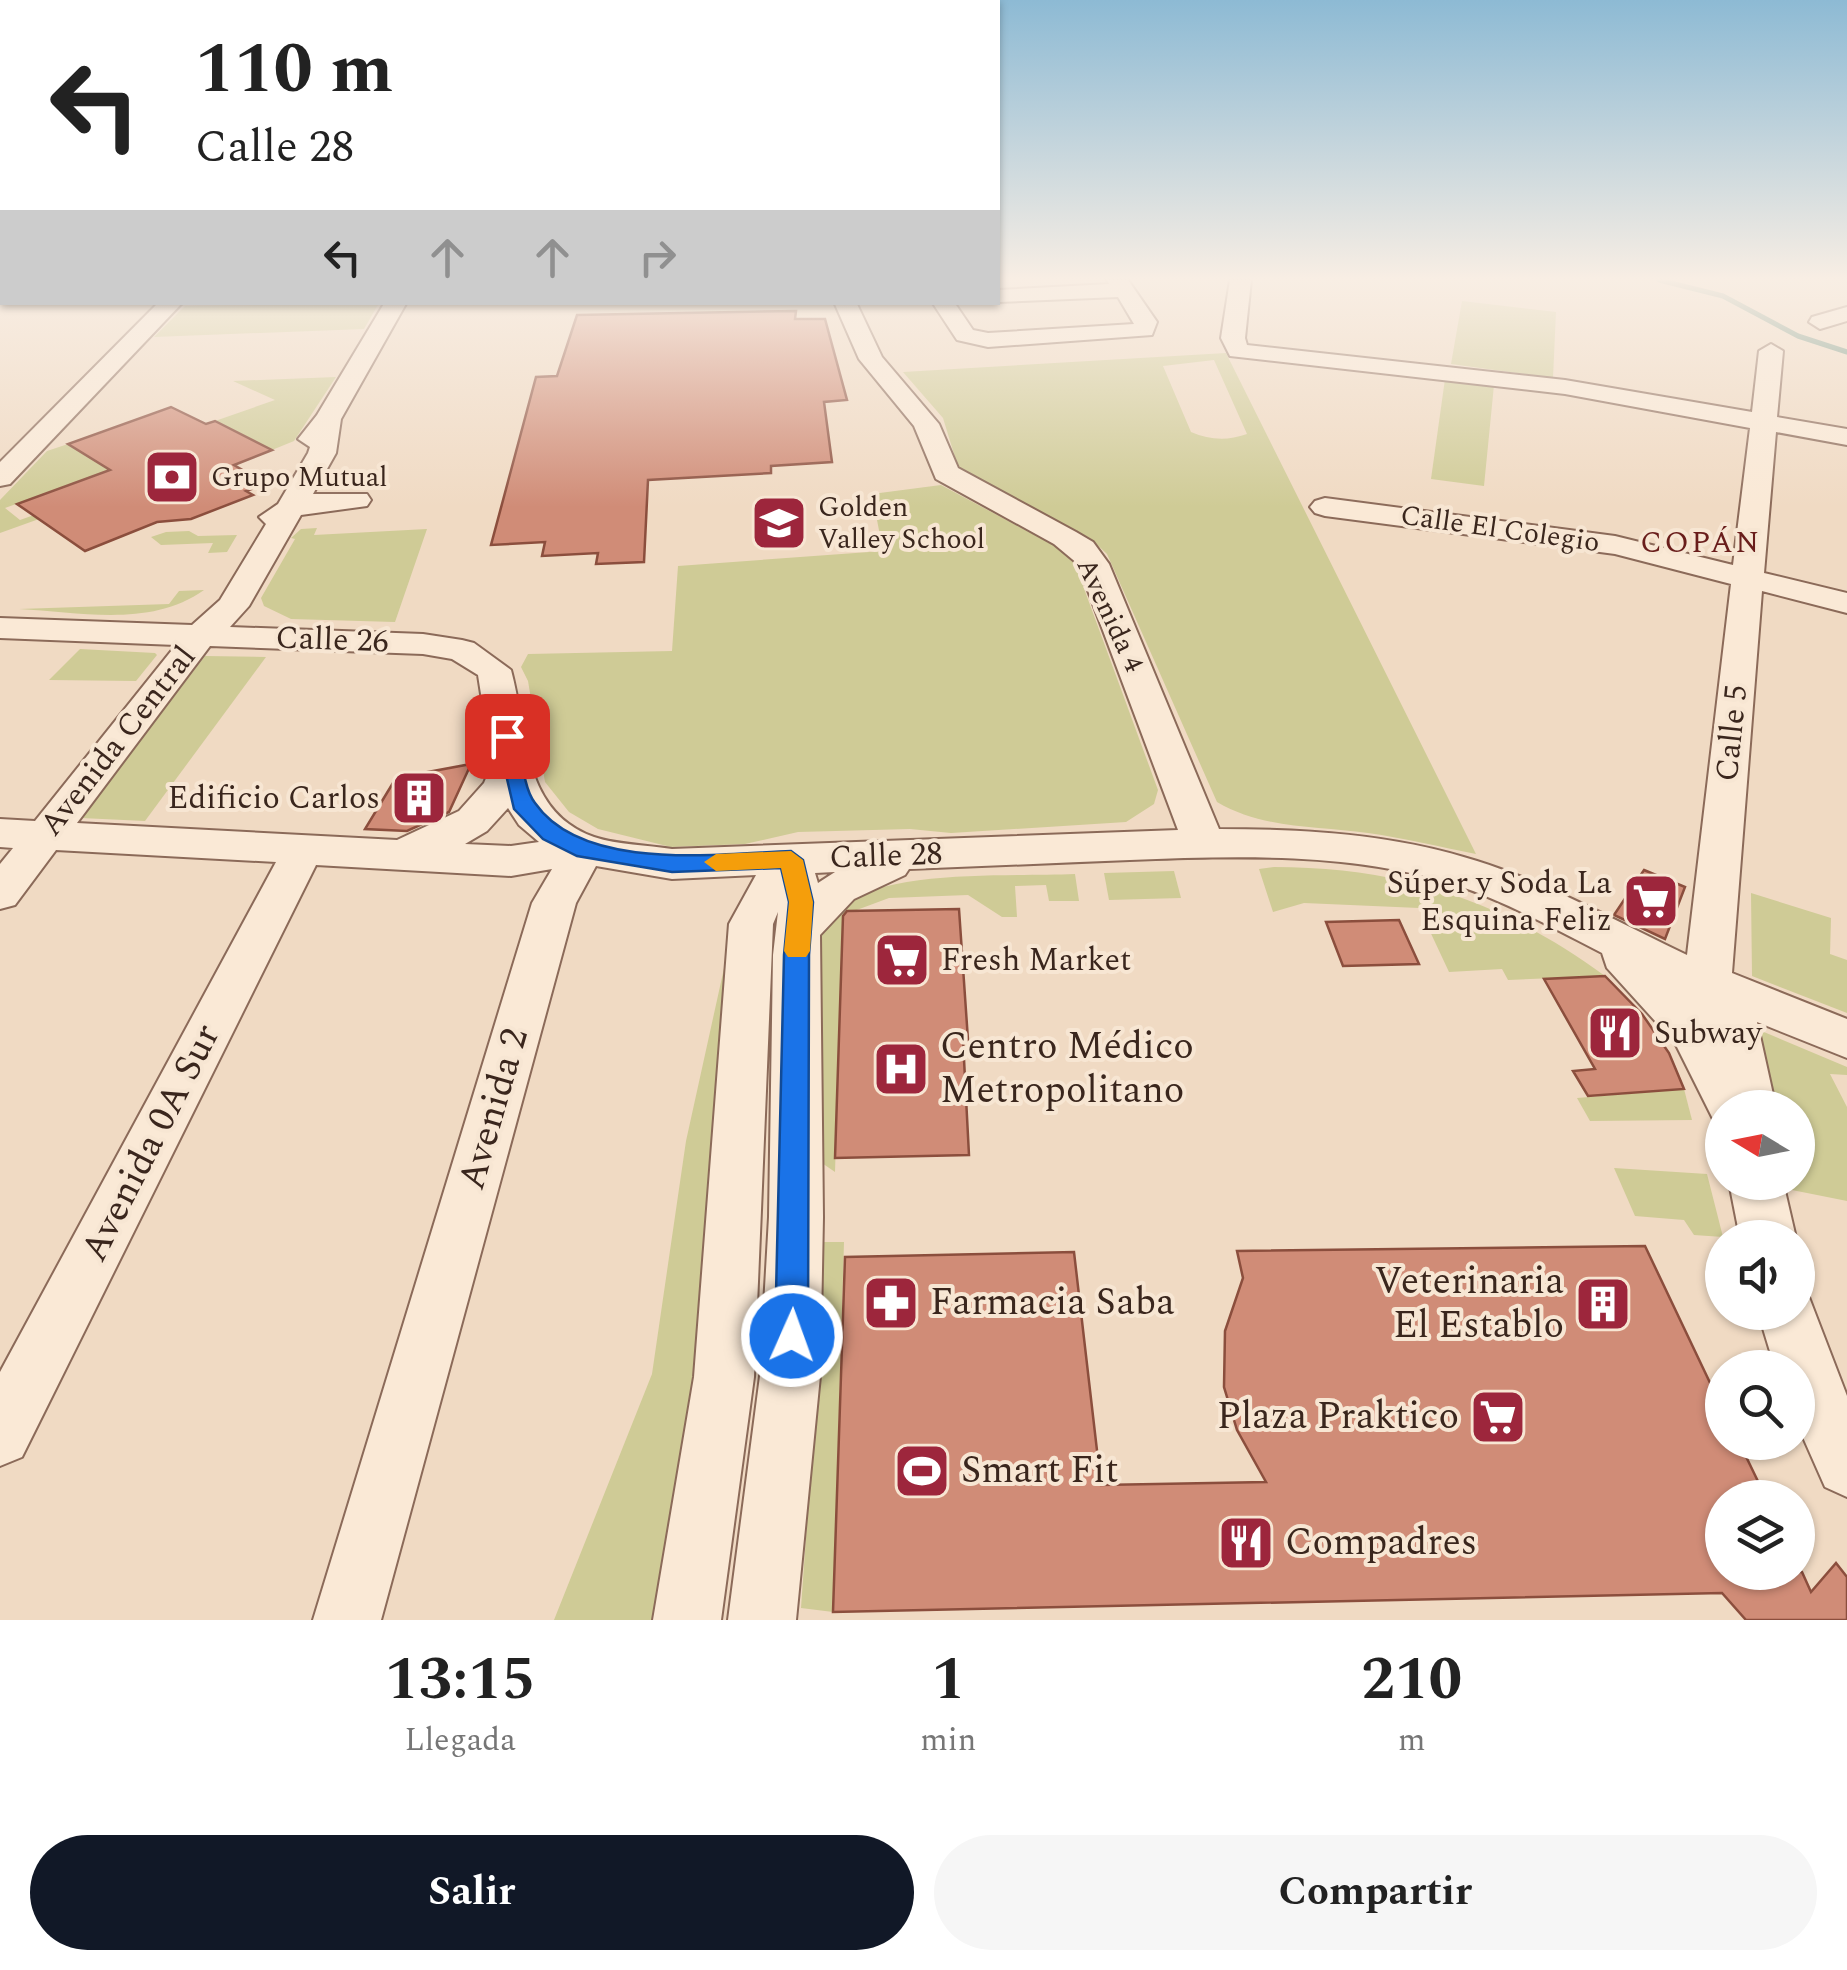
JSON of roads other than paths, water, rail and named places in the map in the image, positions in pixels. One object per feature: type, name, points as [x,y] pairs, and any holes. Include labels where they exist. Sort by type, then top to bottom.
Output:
[{"type":"street","points":[[0,478],[120,356]]},
{"type":"street","name":"Avenida Central","points":[[229,605],[299,474],[322,453],[320,433],[365,356]]},
{"type":"street","name":"Avenida 4","points":[[870,356],[926,424],[946,473],[1073,544],[1093,564],[1204,844]]},
{"type":"street","points":[[1281,356],[1502,379],[1847,438]]},
{"type":"street","name":"Calle 5","points":[[1748,1090],[1731,1000],[1710,943],[1770,356]]},
{"type":"street","points":[[320,433],[329,454],[316,485],[357,502]]},
{"type":"street","name":"Avenida Central","points":[[0,894],[229,605],[291,506],[299,474]]},
{"type":"street","points":[[357,502],[292,527],[268,564],[229,605],[222,606],[274,516],[291,506],[357,502]]},
{"type":"street","name":"Calle El Colegio","points":[[1326,507],[1615,545],[1847,603]]},
{"type":"street","points":[[0,628],[91,630],[188,610],[215,593],[229,605]]},
{"type":"street","name":"Calle 26","points":[[91,630],[229,605],[333,640],[462,650],[494,670],[511,764]]},
{"type":"street","points":[[511,764],[517,791],[529,814],[551,834],[585,850]]},
{"type":"street","points":[[400,855],[448,837],[482,816],[494,802],[511,764]]},
{"type":"street","points":[[1116,847],[1167,825],[1186,794],[1224,824],[1277,843]]},
{"type":"street","name":"Calle 28","points":[[0,833],[511,862],[585,850],[672,864],[1277,843],[1372,851],[1428,862],[1515,891],[1580,924]]},
{"type":"street","name":"Avenida 0A Sur","points":[[0,1436],[302,850]]},
{"type":"street","name":"Avenida 2","points":[[348,1620],[554,903],[585,850]]},
{"type":"street","points":[[776,926],[839,888],[916,855]]},
{"type":"street","points":[[687,1620],[724,1377],[776,926],[801,902],[791,860]]},
{"type":"street","points":[[672,864],[732,894],[776,926],[796,955],[796,1217],[790,1376],[762,1620]]},
{"type":"street","points":[[1580,924],[1731,1000],[1847,1039]]},
{"type":"street","points":[[1580,924],[1628,960],[1676,1008],[1706,1052],[1724,1090]]},
{"type":"street","points":[[1794,1330],[1813,1391],[1847,1465]]},
{"type":"place","name":"Grupo Mutual","points":[[172,477]]},
{"type":"place","name":"Golden Valley School","points":[[779,523]]},
{"type":"place","name":"Edificio Carlos","points":[[419,798]]},
{"type":"place","name":"Súper y Soda La Esquina Feliz","points":[[1651,901]]},
{"type":"place","name":"Fresh Market","points":[[902,960]]},
{"type":"place","name":"Subway","points":[[1615,1033]]},
{"type":"place","name":"Centro Médico Metropolitano","points":[[901,1069]]},
{"type":"place","name":"Farmacia Saba","points":[[891,1303]]},
{"type":"place","name":"Veterinaria El Establo","points":[[1603,1304]]},
{"type":"place","name":"Plaza Praktico","points":[[1498,1417]]},
{"type":"place","name":"Smart Fit","points":[[922,1471]]},
{"type":"place","name":"Compadres","points":[[1246,1543]]},
{"type":"district","name":"COPÁN","points":[[1701,543]]}]
